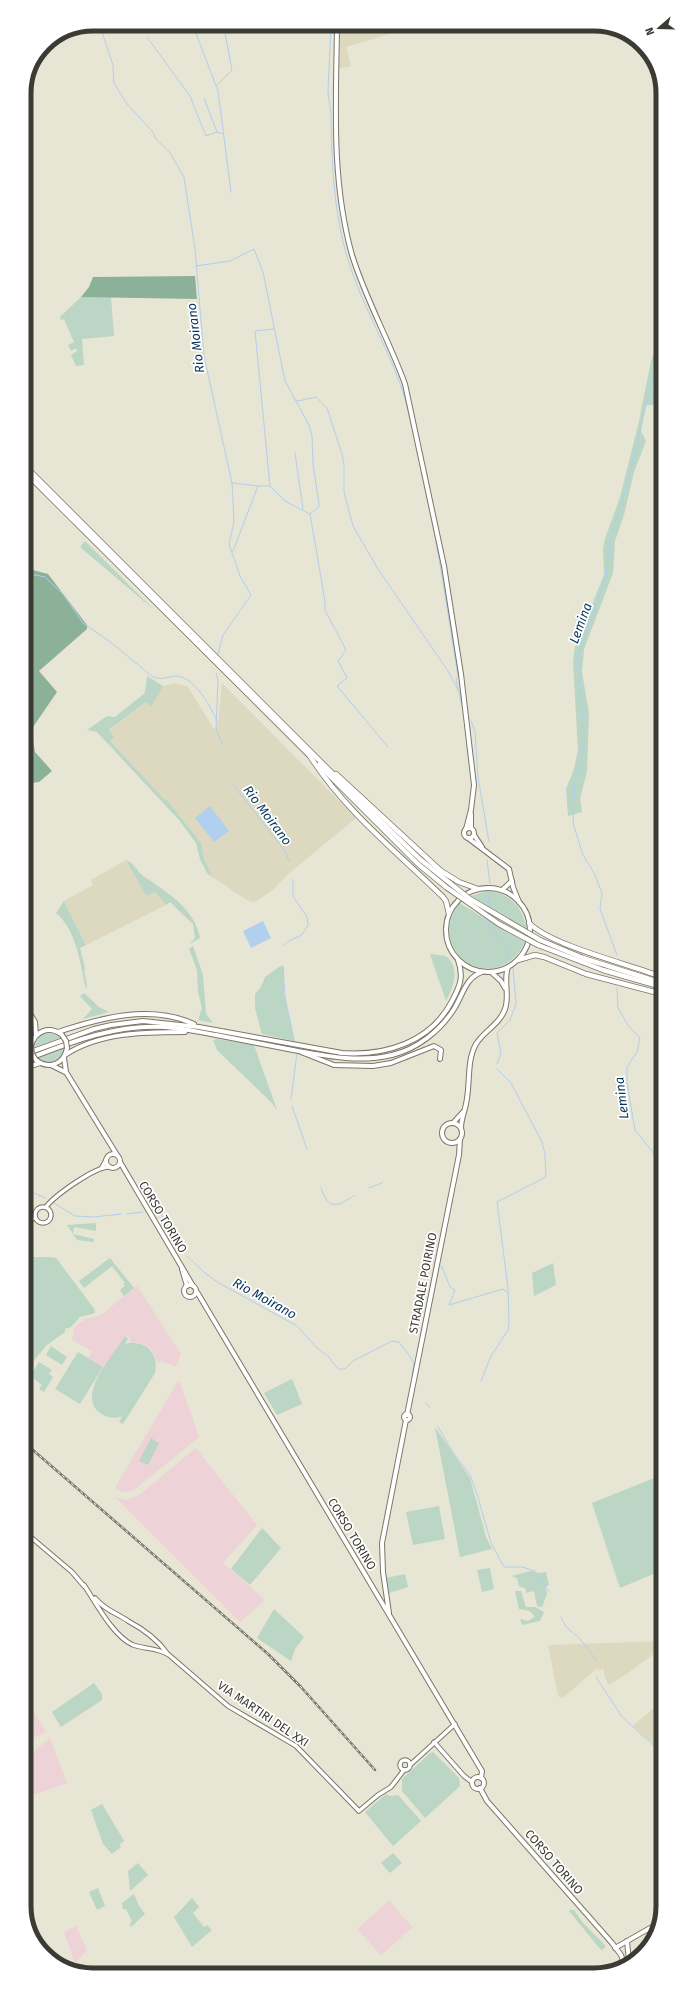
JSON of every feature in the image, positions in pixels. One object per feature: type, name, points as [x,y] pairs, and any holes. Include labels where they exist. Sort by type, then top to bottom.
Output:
[{"type":"highway","points":[[31,472],[418,864],[446,887],[499,924],[603,970],[656,985]]},
{"type":"highway","points":[[31,478],[313,757],[421,860],[470,899],[539,942],[583,958],[656,980]]},
{"type":"highway","points":[[313,757],[351,786],[441,871],[459,882],[478,889]]},
{"type":"highway","points":[[313,757],[320,773],[382,839],[443,897],[446,901],[449,914]]},
{"type":"highway","points":[[529,923],[537,930],[566,943],[656,975]]},
{"type":"highway","points":[[518,960],[535,955],[544,957],[586,974],[656,992]]},
{"type":"main road","points":[[337,31],[336,142],[339,188],[343,215],[352,255],[371,308],[394,355],[411,407],[444,566],[456,636],[474,785],[471,810],[471,828],[486,852]]},
{"type":"main road","points":[[471,810],[464,835],[509,869],[519,902]]},
{"type":"main road","points":[[466,829],[471,828]]},
{"type":"main road","points":[[468,838],[474,835]]},
{"type":"main road","points":[[502,890],[510,885],[512,881]]},
{"type":"main road","points":[[31,1052],[76,1034],[118,1024],[153,1021],[199,1027],[336,1052],[363,1054],[386,1051],[411,1042],[429,1030],[450,1006],[461,982],[462,970],[458,960],[450,949],[447,940],[446,928],[449,914],[454,904],[462,896],[478,889],[490,888],[502,890],[519,902],[524,908],[529,923],[528,943],[518,960],[508,967],[491,972],[482,972],[469,968],[458,960]]},
{"type":"main road","points":[[451,1144],[460,1139],[462,1134],[461,1128],[467,1101],[473,1051],[483,1035],[503,1015],[507,1002],[505,977],[508,967]]},
{"type":"main road","points":[[31,1058],[78,1039],[119,1029],[155,1027],[196,1032],[339,1057],[364,1059],[392,1055],[407,1050],[428,1038],[438,1029],[454,1009],[469,980],[482,972]]},
{"type":"main road","points":[[491,972],[501,981],[506,990]]},
{"type":"main road","points":[[31,1015],[35,1022],[47,1030],[60,1034],[66,1041],[67,1048],[64,1056],[58,1063],[51,1065]]},
{"type":"main road","points":[[60,1034],[102,1019],[131,1015],[172,1018],[199,1027]]},
{"type":"main road","points":[[35,1022],[36,1035]]},
{"type":"main road","points":[[47,1030],[36,1035],[32,1041],[32,1054],[38,1061],[66,1072]]},
{"type":"main road","points":[[64,1056],[83,1046],[116,1036],[150,1032],[196,1032]]},
{"type":"main road","points":[[299,1051],[302,1054],[315,1057],[334,1065],[374,1066],[391,1063],[434,1046],[441,1050],[440,1059]]},
{"type":"main road","points":[[64,1056],[66,1072],[120,1162],[116,1167],[110,1168],[107,1164],[109,1144]]},
{"type":"main road","points":[[31,1065],[38,1061]]},
{"type":"main road","points":[[459,1155],[456,1147],[444,1140],[441,1133],[445,1125],[453,1123],[464,1112]]},
{"type":"main road","points":[[453,1123],[461,1128]]},
{"type":"main road","name":"STRADALE POIRINO","points":[[389,1614],[383,1572],[383,1535],[406,1420],[404,1417],[407,1415],[459,1155],[460,1139]]},
{"type":"main road","points":[[107,1158],[116,1155]]},
{"type":"main road","name":"CORSO TORINO","points":[[120,1162],[181,1266],[188,1274],[193,1286]]},
{"type":"main road","name":"CORSO TORINO","points":[[116,1167],[128,1177]]},
{"type":"main road","name":"CORSO TORINO","points":[[181,1266],[186,1286]]},
{"type":"main road","points":[[193,1297],[196,1292],[193,1286],[186,1286],[184,1290],[186,1295],[202,1301]]},
{"type":"main road","name":"CORSO TORINO","points":[[196,1292],[455,1724],[482,1771],[481,1778]]},
{"type":"main road","points":[[475,1777],[481,1778],[484,1782],[480,1788],[474,1788],[472,1782],[475,1777]]},
{"type":"main road","name":"CORSO TORINO","points":[[480,1788],[487,1801],[615,1948],[622,1960]]},
{"type":"main road","points":[[615,1948],[653,1926]]},
{"type":"main road","points":[[627,1941],[629,1957]]},
{"type":"street","points":[[46,1207],[53,1198],[101,1168],[107,1158]]},
{"type":"street","points":[[101,1168],[110,1168]]},
{"type":"street","points":[[38,1207],[46,1207],[51,1213],[48,1222],[41,1223],[35,1218],[34,1212],[38,1207]]},
{"type":"street","points":[[31,1220],[35,1218]]},
{"type":"street","name":"VIA MARTIRI DEL XXI","points":[[31,1537],[72,1572],[107,1611],[128,1620],[153,1637],[169,1655]]},
{"type":"street","name":"VIA MARTIRI DEL XXI","points":[[84,1585],[121,1637],[133,1645],[163,1651],[228,1706],[296,1746],[359,1811],[378,1795],[392,1787],[404,1770]]},
{"type":"street","points":[[410,1764],[408,1761],[402,1761],[401,1767],[404,1770],[409,1769],[410,1764],[455,1724]]},
{"type":"street","points":[[434,1742],[464,1776],[472,1782]]},
{"type":"shaded area","points":[[340,31],[391,31],[392,33],[346,47],[351,66],[339,69]]},
{"type":"shaded area","points":[[175,683],[188,687],[214,729],[218,724],[222,683],[356,818],[287,875],[274,889],[257,901],[253,902],[247,900],[212,877],[204,859],[201,843],[167,800],[164,799],[109,740],[109,731],[146,702],[151,706],[163,686]]},
{"type":"shaded area","points":[[126,860],[146,896],[155,892],[166,905],[86,945],[64,901],[93,885],[91,880]]},
{"type":"shaded area","points":[[137,1286],[181,1354],[176,1367],[162,1361],[158,1363],[151,1349],[140,1343],[130,1342],[129,1337],[125,1336],[105,1368],[88,1358],[92,1351],[72,1340],[74,1328],[78,1324],[85,1319],[101,1315]]},
{"type":"shaded area","points":[[178,1381],[180,1382],[199,1437],[133,1491],[121,1492],[115,1488]]},
{"type":"shaded area","points":[[196,1448],[257,1525],[223,1563],[265,1600],[240,1622],[115,1497],[126,1500],[139,1495]]},
{"type":"shaded area","points":[[656,1641],[656,1652],[609,1685],[605,1678],[603,1668],[599,1670],[597,1668],[563,1698],[558,1696],[548,1645]]},
{"type":"shaded area","points":[[31,1706],[46,1732],[31,1739]]},
{"type":"shaded area","points":[[656,1706],[656,1747],[633,1726]]},
{"type":"shaded area","points":[[50,1738],[67,1783],[31,1796],[31,1754]]},
{"type":"shaded area","points":[[390,1900],[400,1914],[413,1927],[381,1955],[357,1929]]},
{"type":"shaded area","points":[[76,1926],[87,1950],[75,1963],[64,1932]]},
{"type":"green space","points":[[195,276],[197,299],[81,297],[89,287],[93,277]]},
{"type":"green space","points":[[81,297],[111,297],[114,336],[82,339],[84,365],[76,366],[71,355],[77,351],[76,348],[71,351],[68,345],[74,342],[64,319],[61,320],[60,317]]},
{"type":"green space","points":[[656,347],[655,405],[646,405],[641,431],[646,441],[634,472],[624,515],[615,541],[613,573],[584,649],[582,672],[589,713],[587,772],[580,798],[582,812],[568,816],[566,789],[574,769],[578,750],[573,661],[575,647],[604,575],[603,548],[620,497],[638,426],[651,361]]},
{"type":"green space","points":[[85,541],[153,609],[80,547]]},
{"type":"green space","points":[[31,570],[48,574],[87,625],[87,629],[39,671],[57,692],[31,730]]},
{"type":"green space","points":[[147,676],[163,686],[151,707],[146,702],[109,730],[114,737],[110,741],[164,799],[167,800],[201,843],[204,859],[212,877],[207,873],[200,859],[196,843],[179,820],[97,732],[87,730],[107,716],[115,717],[145,693]]},
{"type":"green space","points":[[31,730],[35,752],[52,771],[39,782],[31,783]]},
{"type":"green space","points":[[126,860],[129,861],[142,875],[178,901],[192,917],[200,938],[190,944],[195,938],[193,924],[170,902],[166,905],[155,892],[146,896]]},
{"type":"green space","points":[[487,891],[495,892],[509,898],[522,914],[527,930],[471,896]]},
{"type":"green space","points":[[64,901],[86,945],[80,948],[85,968],[86,989],[77,948],[69,929],[56,913]]},
{"type":"green space","points":[[459,903],[525,942],[513,959],[498,967],[483,968],[468,963],[457,953],[450,939],[450,922]]},
{"type":"green space","points":[[193,946],[203,975],[206,1014],[213,1023],[198,1020],[202,1008],[198,992],[197,970],[189,949]]},
{"type":"green space","points":[[430,954],[446,956],[451,961],[454,978],[446,1001]]},
{"type":"green space","points":[[282,965],[284,968],[284,993],[294,1041],[262,1034],[255,1008],[255,994],[261,987],[265,977]]},
{"type":"green space","points":[[84,993],[99,1007],[109,1012],[83,1019],[92,1009],[80,996]]},
{"type":"green space","points":[[47,1033],[56,1035],[60,1038],[34,1047],[39,1037]]},
{"type":"green space","points":[[217,1039],[254,1045],[277,1110],[271,1102],[217,1050],[213,1040]]},
{"type":"green space","points":[[64,1048],[60,1057],[54,1061],[46,1062],[38,1058]]},
{"type":"green space","points":[[96,1223],[96,1231],[74,1227],[73,1234],[67,1225]]},
{"type":"green space","points":[[73,1234],[94,1239],[94,1242],[77,1240]]},
{"type":"green space","points":[[31,1257],[56,1258],[95,1310],[95,1313],[80,1317],[71,1327],[65,1329],[65,1332],[47,1345],[31,1364]]},
{"type":"green space","points":[[110,1258],[134,1288],[124,1296],[120,1290],[125,1286],[123,1284],[125,1283],[112,1266],[84,1288],[79,1281]]},
{"type":"green space","points":[[553,1263],[556,1285],[534,1296],[532,1273]]},
{"type":"green space","points":[[125,1336],[128,1339],[125,1344],[138,1343],[149,1349],[153,1354],[156,1366],[155,1373],[123,1424],[119,1422],[122,1416],[104,1416],[99,1412],[93,1404],[92,1395],[95,1385],[106,1363]]},
{"type":"green space","points":[[51,1346],[67,1357],[62,1365],[46,1355]]},
{"type":"green space","points":[[78,1352],[103,1367],[80,1404],[55,1389]]},
{"type":"green space","points":[[39,1362],[52,1370],[49,1374],[53,1377],[44,1392],[39,1389],[42,1385],[31,1377]]},
{"type":"green space","points":[[292,1379],[302,1404],[277,1415],[264,1393]]},
{"type":"green space","points":[[435,1427],[470,1478],[486,1537],[492,1549],[460,1557]]},
{"type":"green space","points":[[151,1438],[159,1443],[148,1465],[139,1461]]},
{"type":"green space","points":[[656,1477],[656,1573],[620,1588],[592,1503]]},
{"type":"green space","points":[[439,1506],[445,1539],[413,1545],[406,1512]]},
{"type":"green space","points":[[262,1528],[281,1548],[250,1585],[231,1569]]},
{"type":"green space","points":[[490,1568],[494,1589],[482,1592],[477,1570]]},
{"type":"green space","points":[[531,1571],[538,1573],[546,1572],[549,1585],[545,1587],[547,1594],[542,1607],[537,1606],[534,1591],[526,1593],[526,1589],[519,1586],[517,1578],[512,1576]]},
{"type":"green space","points":[[405,1574],[408,1587],[389,1593],[386,1578]]},
{"type":"green space","points":[[515,1591],[521,1591],[526,1607],[535,1607],[544,1612],[540,1621],[522,1625],[520,1619],[528,1621],[535,1617],[530,1611],[519,1609]]},
{"type":"green space","points":[[274,1609],[304,1637],[295,1649],[291,1661],[257,1638]]},
{"type":"green space","points":[[94,1683],[102,1694],[102,1700],[61,1727],[52,1712]]},
{"type":"green space","points":[[433,1752],[459,1778],[460,1786],[425,1818],[402,1791],[402,1779],[430,1753]]},
{"type":"green space","points":[[386,1794],[390,1796],[398,1795],[421,1821],[393,1846],[365,1812]]},
{"type":"green space","points":[[102,1804],[124,1841],[119,1845],[121,1847],[112,1854],[103,1844],[91,1810]]},
{"type":"green space","points":[[393,1853],[402,1863],[390,1873],[381,1863]]},
{"type":"green space","points":[[138,1863],[148,1875],[130,1891],[128,1871]]},
{"type":"green space","points":[[98,1888],[105,1906],[97,1910],[89,1892]]},
{"type":"green space","points":[[134,1894],[139,1906],[145,1914],[131,1927],[130,1924],[132,1921],[126,1909],[123,1909],[122,1903]]},
{"type":"green space","points":[[192,1898],[199,1907],[193,1913],[204,1927],[207,1925],[212,1930],[192,1947],[174,1917]]},
{"type":"green space","points":[[574,1910],[583,1923],[605,1945],[605,1948],[601,1950],[569,1911]]},
{"type":"water","points":[[210,806],[229,831],[214,842],[195,818]]},
{"type":"water","points":[[263,921],[271,938],[251,948],[243,931]]},
{"type":"waterway","name":"Rio Moirano","points":[[102,31],[113,65],[114,83],[127,104],[152,131],[156,139],[170,153],[184,177],[195,249],[204,356],[232,483],[234,522],[229,544],[240,576],[251,595],[223,635],[218,654]]},
{"type":"waterway","points":[[195,31],[218,91],[231,192]]},
{"type":"waterway","points":[[217,85],[232,70],[225,31]]},
{"type":"waterway","points":[[331,31],[328,93],[331,114],[332,156],[337,213],[345,251],[351,269],[357,286],[400,382],[414,433],[429,502],[458,676],[456,680],[459,692]]},
{"type":"waterway","points":[[147,37],[190,96],[206,136],[217,132]]},
{"type":"waterway","points":[[204,98],[217,132],[223,134]]},
{"type":"waterway","points":[[196,266],[230,261],[254,249],[263,272],[285,381],[309,425],[312,436],[313,464],[319,507],[310,514]]},
{"type":"waterway","points":[[270,486],[255,331],[274,329]]},
{"type":"waterway","name":"Lemina","points":[[617,955],[600,909],[602,893],[594,873],[583,855],[573,823],[575,782],[582,753],[584,735],[578,655],[606,578],[609,544],[626,489],[656,363]]},
{"type":"waterway","points":[[294,399],[298,401],[316,397],[327,408],[342,454],[344,464],[344,492],[353,526],[378,569],[448,671],[459,692],[462,706]]},
{"type":"waterway","points":[[295,453],[303,509]]},
{"type":"waterway","points":[[232,483],[258,486],[233,551]]},
{"type":"waterway","points":[[258,486],[270,486],[285,501],[310,514],[325,601],[325,610],[346,650],[338,661],[347,678],[337,686],[388,747]]},
{"type":"waterway","points":[[31,574],[45,577],[63,594],[83,623],[109,641],[153,677],[161,678],[175,676],[182,677],[189,681],[206,700],[217,721]]},
{"type":"waterway","name":"Rio Moirano","points":[[216,673],[218,680],[216,730],[223,745]]},
{"type":"waterway","points":[[471,721],[475,731],[478,777],[489,842]]},
{"type":"waterway","name":"Rio Moirano","points":[[231,782],[285,851],[289,861]]},
{"type":"waterway","points":[[487,860],[490,884]]},
{"type":"waterway","name":"Rio Moirano","points":[[284,945],[302,935],[308,925],[307,917],[293,896],[293,880]]},
{"type":"waterway","points":[[488,907],[489,892]]},
{"type":"waterway","points":[[488,918],[489,926],[501,940],[510,961]]},
{"type":"waterway","name":"Rio Moirano","points":[[283,967],[285,997],[295,1044]]},
{"type":"waterway","points":[[497,1064],[501,1053],[497,1033],[510,1020],[516,1004],[513,968]]},
{"type":"waterway","name":"Lemina","points":[[617,988],[618,1008],[628,1025],[640,1038],[637,1052],[627,1067],[627,1083],[635,1130],[653,1152],[656,1163]]},
{"type":"waterway","name":"Rio Moirano","points":[[291,1099],[297,1053]]},
{"type":"waterway","points":[[481,1381],[491,1356],[508,1330],[509,1323],[508,1288],[497,1202],[546,1177],[545,1154],[542,1142],[511,1083],[497,1069]]},
{"type":"waterway","name":"Rio Moirano","points":[[292,1106],[307,1149]]},
{"type":"waterway","name":"Rio Moirano","points":[[369,1188],[382,1183]]},
{"type":"waterway","name":"Rio Moirano","points":[[321,1188],[327,1201],[335,1205],[344,1202],[355,1195]]},
{"type":"waterway","name":"Rio Moirano","points":[[31,1192],[45,1198]]},
{"type":"waterway","name":"Rio Moirano","points":[[54,1203],[75,1216],[94,1217],[121,1214]]},
{"type":"waterway","name":"Rio Moirano","points":[[150,1206],[155,1205],[158,1208],[172,1233]]},
{"type":"waterway","name":"Rio Moirano","points":[[126,1214],[143,1212]]},
{"type":"waterway","name":"Rio Moirano","points":[[423,1248],[428,1249],[435,1265]]},
{"type":"waterway","name":"Rio Moirano","points":[[187,1256],[205,1273],[219,1283],[297,1326],[316,1347],[328,1356],[338,1369],[345,1369],[353,1361],[392,1341],[399,1342],[409,1355],[414,1364],[412,1374]]},
{"type":"waterway","name":"Rio Moirano","points":[[438,1266],[442,1267],[450,1287],[455,1290],[449,1305],[503,1289],[508,1293]]},
{"type":"waterway","points":[[426,1403],[430,1408]]},
{"type":"waterway","name":"Rio Moirano","points":[[438,1427],[452,1451],[470,1475],[491,1543],[504,1567],[522,1567],[535,1571],[549,1592]]},
{"type":"waterway","points":[[561,1617],[566,1626],[581,1640],[596,1660]]},
{"type":"waterway","points":[[596,1677],[622,1717],[656,1748]]},
{"type":"railway","points":[[31,1448],[268,1654],[301,1687],[375,1770]]}]
